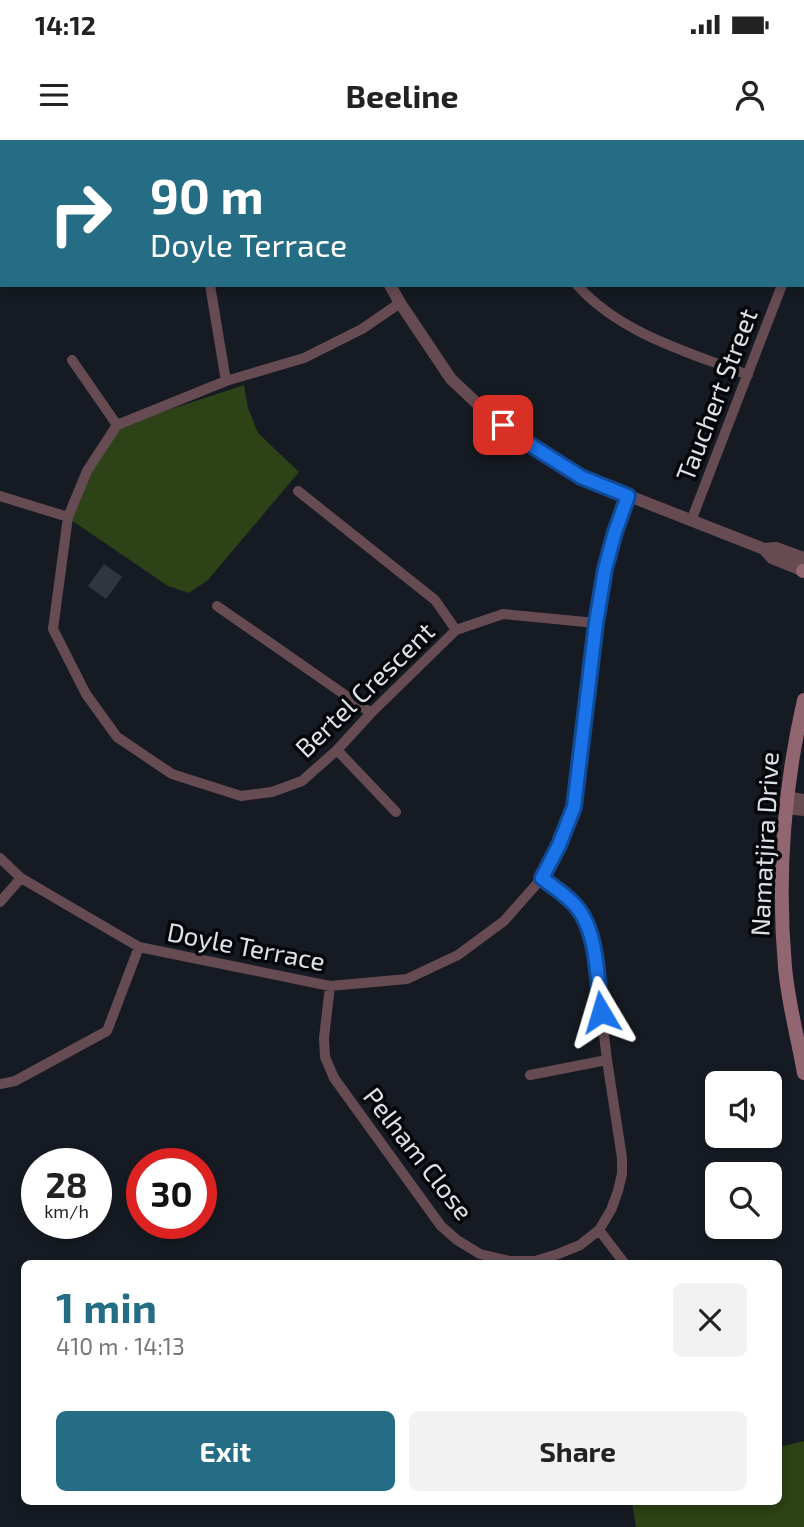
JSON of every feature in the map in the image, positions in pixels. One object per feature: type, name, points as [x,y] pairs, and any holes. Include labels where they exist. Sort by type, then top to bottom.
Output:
[{"type":"main road","name":"Namatjira Drive","points":[[804,700],[795,741],[787,802],[782,886],[785,969],[804,1073]]},
{"type":"street","points":[[210,287],[226,381]]},
{"type":"street","points":[[391,287],[451,379],[485,411],[521,439],[581,477],[764,549],[772,558],[804,568]]},
{"type":"street","points":[[579,287],[621,322],[655,339],[748,375]]},
{"type":"street","name":"Tauchert Street","points":[[691,521],[781,287]]},
{"type":"street","points":[[72,359],[117,425],[226,381],[304,358],[362,329],[400,303]]},
{"type":"street","name":"Bertel Crescent","points":[[117,425],[87,471],[68,517],[53,629],[86,694],[117,737],[172,774],[241,796],[272,792],[302,781],[337,750],[456,630],[503,614],[596,623]]},
{"type":"street","points":[[298,491],[435,600],[456,630]]},
{"type":"street","points":[[0,496],[68,517]]},
{"type":"street","name":"Doyle Terrace","points":[[0,858],[21,878],[139,947],[330,986],[407,979],[458,955],[504,921],[542,878],[574,807],[605,569],[628,496]]},
{"type":"street","points":[[217,606],[371,713]]},
{"type":"street","points":[[337,750],[396,812]]},
{"type":"street","points":[[787,802],[804,800]]},
{"type":"street","points":[[787,802],[804,810]]},
{"type":"street","points":[[0,902],[21,878]]},
{"type":"street","name":"Pelham Close","points":[[537,1260],[580,1245],[599,1230],[611,1210],[622,1174],[622,1157],[592,939],[583,916],[574,903],[542,878]]},
{"type":"street","points":[[0,1084],[15,1081],[107,1031],[139,947]]},
{"type":"street","name":"Pelham Close","points":[[330,986],[324,1038],[325,1057],[334,1078],[442,1226],[457,1240],[480,1254],[505,1260]]},
{"type":"street","points":[[530,1075],[607,1060]]},
{"type":"street","points":[[599,1230],[622,1260]]},
{"type":"green space","points":[[244,385],[248,408],[258,433],[299,472],[208,580],[189,593],[168,586],[71,520],[89,473],[120,426]]},
{"type":"green space","points":[[804,1441],[804,1527],[636,1527],[632,1505],[782,1505],[782,1446]]},
{"type":"building","points":[[104,564],[122,577],[106,599],[88,586]]},
{"type":"route","points":[[503,425],[581,477],[628,496],[605,569],[574,807],[542,878],[574,903],[583,916],[592,939],[601,1012]]}]
